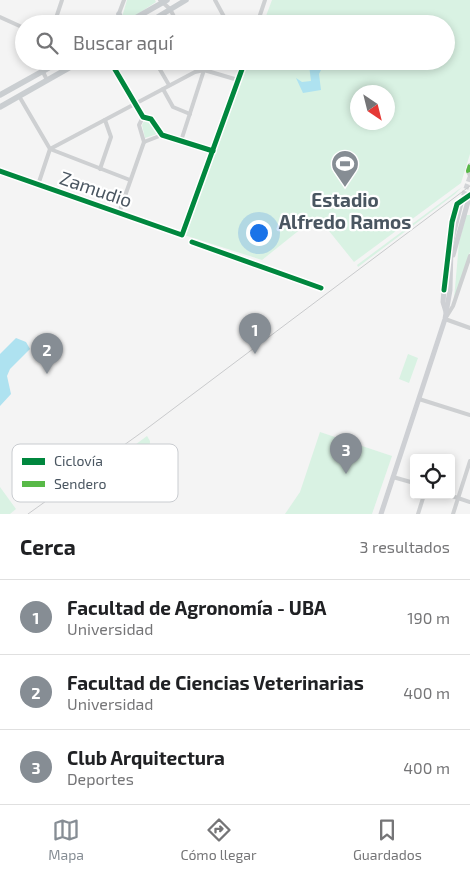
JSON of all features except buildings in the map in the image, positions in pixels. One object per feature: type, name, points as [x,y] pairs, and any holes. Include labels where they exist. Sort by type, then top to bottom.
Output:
[{"type":"main road","points":[[161,15],[186,0]]},
{"type":"main road","points":[[139,15],[163,1]]},
{"type":"main road","points":[[0,95],[45,70]]},
{"type":"main road","points":[[0,107],[65,70]]},
{"type":"main road","points":[[450,265],[469,196]]},
{"type":"main road","points":[[381,514],[447,312],[451,244],[461,203]]},
{"type":"main road","points":[[444,290],[443,302],[447,312]]},
{"type":"street","points":[[57,15],[62,0]]},
{"type":"street","points":[[119,14],[124,0]]},
{"type":"street","points":[[215,0],[223,15]]},
{"type":"street","points":[[260,15],[265,0]]},
{"type":"street","points":[[163,1],[173,15]]},
{"type":"street","points":[[0,17],[15,24]]},
{"type":"street","points":[[115,70],[143,117],[150,119],[162,135],[212,152],[242,70]]},
{"type":"street","points":[[160,70],[169,85]]},
{"type":"street","points":[[181,141],[204,70]]},
{"type":"street","points":[[38,185],[50,149],[169,85],[195,72],[204,70],[238,80]]},
{"type":"street","points":[[42,72],[47,80]]},
{"type":"street","points":[[163,89],[173,107],[190,114]]},
{"type":"street","points":[[19,96],[50,149],[130,180]]},
{"type":"street","points":[[119,213],[144,142],[139,125],[143,117]]},
{"type":"street","points":[[100,169],[111,137],[104,120]]},
{"type":"street","points":[[144,142],[162,135]]},
{"type":"street","name":"Zamudio","points":[[0,171],[182,234],[212,152]]},
{"type":"street","points":[[470,165],[468,171],[470,176]]},
{"type":"street","points":[[444,290],[452,222],[457,204],[469,196]]},
{"type":"street","points":[[192,242],[322,288]]},
{"type":"street","points":[[470,256],[453,306],[445,319],[470,328]]},
{"type":"street","points":[[419,399],[470,415]]},
{"type":"street","points":[[452,514],[470,461]]},
{"type":"street","points":[[393,477],[410,482]]},
{"type":"street","points":[[455,497],[470,502]]},
{"type":"street","points":[[418,514],[423,499]]},
{"type":"green space","points":[[127,0],[155,0],[156,2],[136,15],[123,15]]},
{"type":"green space","points":[[272,0],[470,0],[470,154],[461,183],[354,262],[317,216],[262,260],[184,235],[246,70],[455,70],[455,15],[266,15]]},
{"type":"green space","points":[[144,121],[149,122],[157,134],[145,138],[142,125]]},
{"type":"green space","points":[[462,187],[455,194],[358,267],[357,265]]},
{"type":"green space","points":[[466,215],[470,215],[470,252],[454,299],[459,243]]},
{"type":"green space","points":[[408,354],[418,358],[409,383],[399,379]]},
{"type":"green space","points":[[320,432],[392,456],[372,514],[285,514],[300,492]]},
{"type":"green space","points":[[147,436],[150,441],[150,444],[136,444]]},
{"type":"green space","points":[[0,487],[16,509],[10,514],[0,514]]},
{"type":"water","points":[[310,70],[321,70],[319,74],[321,90],[303,93],[296,78],[302,82],[311,81]]},
{"type":"water","points":[[16,338],[26,342],[30,349],[10,369],[7,376],[11,394],[0,406],[0,354]]},
{"type":"tunnel","points":[[461,203],[470,177]]},
{"type":"railway","points":[[126,444],[470,186]]},
{"type":"railway","points":[[28,514],[45,502]]},
{"type":"marked path","points":[[470,165],[468,171],[470,176]]},
{"type":"cycle path","points":[[115,70],[143,117],[151,119],[162,135],[213,151]]},
{"type":"cycle path","points":[[0,171],[182,235],[242,70]]},
{"type":"cycle path","points":[[444,290],[452,222],[457,204],[470,195]]},
{"type":"cycle path","points":[[192,242],[321,288]]},
{"type":"place","name":"Estadio Alfredo Ramos","points":[[345,188]]},
{"type":"place","name":"Facultad de Agronomía - UBA","points":[[255,354]]},
{"type":"place","name":"Facultad de Ciencias Veterinarias","points":[[47,374]]},
{"type":"place","name":"Club Arquitectura","points":[[346,474]]}]
